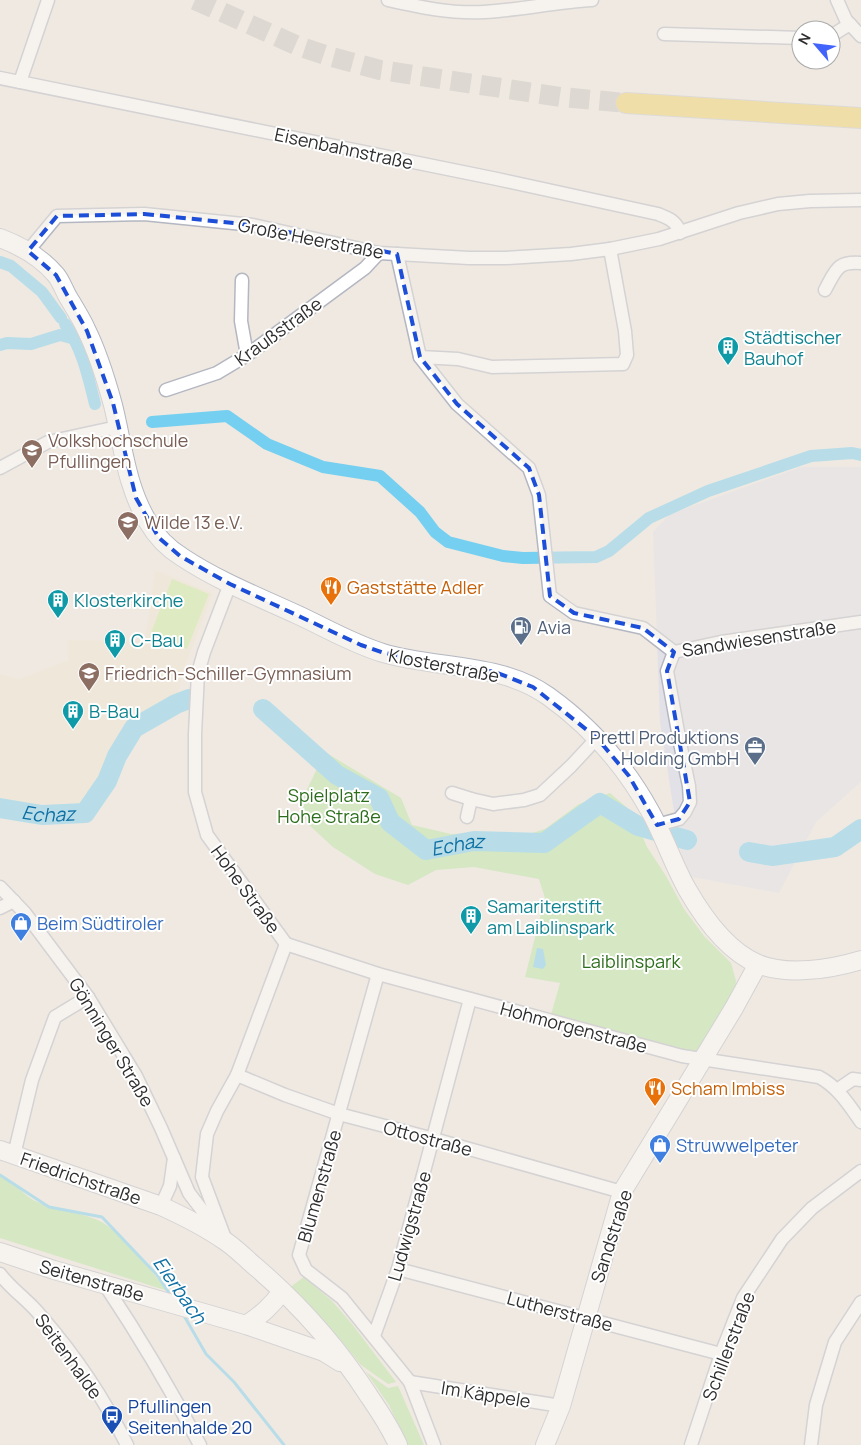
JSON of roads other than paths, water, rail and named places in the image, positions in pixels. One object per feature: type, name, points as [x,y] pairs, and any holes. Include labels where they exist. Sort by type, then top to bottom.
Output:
[{"type":"main road","points":[[626,103],[861,118]]},
{"type":"main road","points":[[0,238],[28,251],[56,275],[87,331],[118,427]]},
{"type":"main road","name":"Klosterstraße","points":[[118,427],[126,468],[136,498],[148,523],[159,538],[180,556],[230,584],[361,645],[384,653],[495,672],[533,687],[550,697],[597,738],[629,776],[654,818],[687,888],[705,919],[727,944],[758,964],[788,970],[822,969],[861,960]]},
{"type":"main road","name":"Sandstraße","points":[[545,1445],[561,1406],[622,1192],[734,1008],[758,964]]},
{"type":"main road","name":"Friedrichstraße","points":[[7,1152],[161,1206]]},
{"type":"main road","name":"Gönninger Straße","points":[[161,1206],[187,1218],[226,1241],[282,1291],[335,1347],[391,1428],[398,1445]]},
{"type":"main road","name":"Seitenstraße","points":[[0,1252],[162,1301],[246,1324],[324,1352],[351,1369]]},
{"type":"main road","points":[[246,1324],[264,1314],[282,1291]]},
{"type":"street","points":[[20,82],[48,0]]},
{"type":"street","points":[[388,0],[430,9],[483,12],[557,1],[592,0]]},
{"type":"street","points":[[837,0],[850,24],[861,36]]},
{"type":"street","points":[[841,30],[850,24]]},
{"type":"street","points":[[664,34],[791,38]]},
{"type":"street","name":"Eisenbahnstraße","points":[[0,78],[497,179],[658,214],[672,220],[680,232]]},
{"type":"street","name":"Große Heerstraße","points":[[28,251],[57,216],[144,214],[253,224],[379,253],[506,258],[572,254],[610,249],[680,232],[739,212],[764,206],[795,202],[861,200]]},
{"type":"street","points":[[420,357],[458,359],[492,367],[623,364],[627,355],[625,331],[610,249]]},
{"type":"street","name":"Kraußstraße","points":[[166,390],[217,373],[247,355],[365,268],[379,253]]},
{"type":"street","points":[[398,254],[420,357],[457,404],[529,468],[539,495],[550,596],[574,612],[643,628],[674,652]]},
{"type":"street","points":[[825,290],[832,276],[842,265],[848,262],[861,263]]},
{"type":"street","points":[[242,280],[240,321],[247,355]]},
{"type":"street","points":[[0,468],[48,442],[118,427]]},
{"type":"street","name":"Hohe Straße","points":[[226,1241],[202,1177],[207,1134],[237,1074],[286,944],[207,835],[195,792],[196,687],[198,673],[230,584]]},
{"type":"street","name":"Sandwiesenstraße","points":[[654,818],[679,819],[690,802],[689,786],[667,671],[674,652],[750,637],[861,622]]},
{"type":"street","points":[[452,793],[493,804],[524,800],[540,795],[597,738]]},
{"type":"street","points":[[467,816],[471,799]]},
{"type":"street","name":"Gönninger Straße","points":[[0,887],[25,913],[88,996],[136,1076],[189,1193],[226,1241]]},
{"type":"street","points":[[0,908],[14,901]]},
{"type":"street","name":"Hohmorgenstraße","points":[[286,944],[378,974],[682,1056],[819,1077],[829,1082],[837,1090]]},
{"type":"street","name":"Blumenstraße","points":[[378,974],[299,1255],[306,1270],[342,1298],[410,1382],[434,1445]]},
{"type":"street","points":[[7,1152],[55,1017],[88,996]]},
{"type":"street","name":"Ludwigstraße","points":[[374,1336],[398,1269],[470,999]]},
{"type":"street","name":"Ottostraße","points":[[237,1074],[285,1095],[339,1114],[622,1192]]},
{"type":"street","points":[[861,1080],[853,1079],[837,1090],[861,1122]]},
{"type":"street","points":[[161,1206],[170,1186],[174,1158]]},
{"type":"street","name":"Schillerstraße","points":[[691,1445],[721,1354],[743,1298],[782,1239],[812,1208],[861,1171]]},
{"type":"street","name":"Lutherstraße","points":[[398,1269],[721,1354]]},
{"type":"street","name":"Seitenhalde","points":[[0,1274],[9,1287],[36,1309],[64,1342],[91,1381],[127,1445]]},
{"type":"street","points":[[104,1284],[130,1322],[179,1404],[200,1445]]},
{"type":"street","points":[[811,1445],[816,1406],[835,1342],[861,1302]]},
{"type":"street","name":"Im Käppele","points":[[410,1382],[561,1406]]},
{"type":"water","points":[[537,948],[543,949],[546,965],[543,969],[533,967]]},
{"type":"waterway","points":[[0,262],[11,266],[42,292],[61,318]]},
{"type":"waterway","points":[[65,324],[80,352],[95,404]]},
{"type":"waterway","points":[[0,345],[7,343],[31,344],[60,335],[75,339]]},
{"type":"waterway","points":[[152,422],[227,416],[267,444],[323,467],[380,476],[420,512],[435,532],[448,542],[503,556],[523,558],[596,557],[609,551],[649,518],[708,491],[811,456],[852,453],[861,455]]},
{"type":"waterway","name":"Echaz","points":[[0,808],[42,815],[85,813],[107,781],[117,756],[134,728],[176,704],[189,699]]},
{"type":"waterway","name":"Echaz","points":[[263,709],[337,775],[379,798],[390,822],[426,850],[474,841],[544,843],[600,803],[638,826],[687,840]]},
{"type":"waterway","name":"Echaz","points":[[749,852],[772,856],[835,847],[861,829]]},
{"type":"waterway","name":"Eierbach","points":[[0,1175],[49,1207],[102,1217],[157,1275],[171,1296]]},
{"type":"waterway","name":"Eierbach","points":[[183,1314],[206,1354],[234,1382],[284,1445]]},
{"type":"tunnel","points":[[195,0],[298,46],[380,70],[561,97],[626,103]]},
{"type":"place","name":"Städtischer Bauhof","points":[[728,366]]},
{"type":"place","name":"Volkshochschule Pfullingen","points":[[32,469]]},
{"type":"place","name":"Wilde 13 e.V.","points":[[128,541]]},
{"type":"place","name":"Gaststätte Adler","points":[[331,606]]},
{"type":"place","name":"Klosterkirche","points":[[58,619]]},
{"type":"place","name":"Avia","points":[[521,646]]},
{"type":"place","name":"C-Bau","points":[[115,659]]},
{"type":"place","name":"Friedrich-Schiller-Gymnasium","points":[[89,692]]},
{"type":"place","name":"B-Bau","points":[[73,730]]},
{"type":"place","name":"Prettl Produktions Holding GmbH","points":[[755,766]]},
{"type":"place","name":"Samariterstift am Laiblinspark","points":[[471,935]]},
{"type":"place","name":"Beim Südtiroler","points":[[21,942]]},
{"type":"place","name":"Scham Imbiss","points":[[655,1107]]},
{"type":"place","name":"Struwwelpeter","points":[[660,1164]]},
{"type":"place","name":"Pfullingen Seitenhalde 20","points":[[112,1435]]},
{"type":"park label","name":"Spielplatz Hohe Straße","points":[[329,805]]},
{"type":"park label","name":"Laiblinspark","points":[[631,961]]}]
